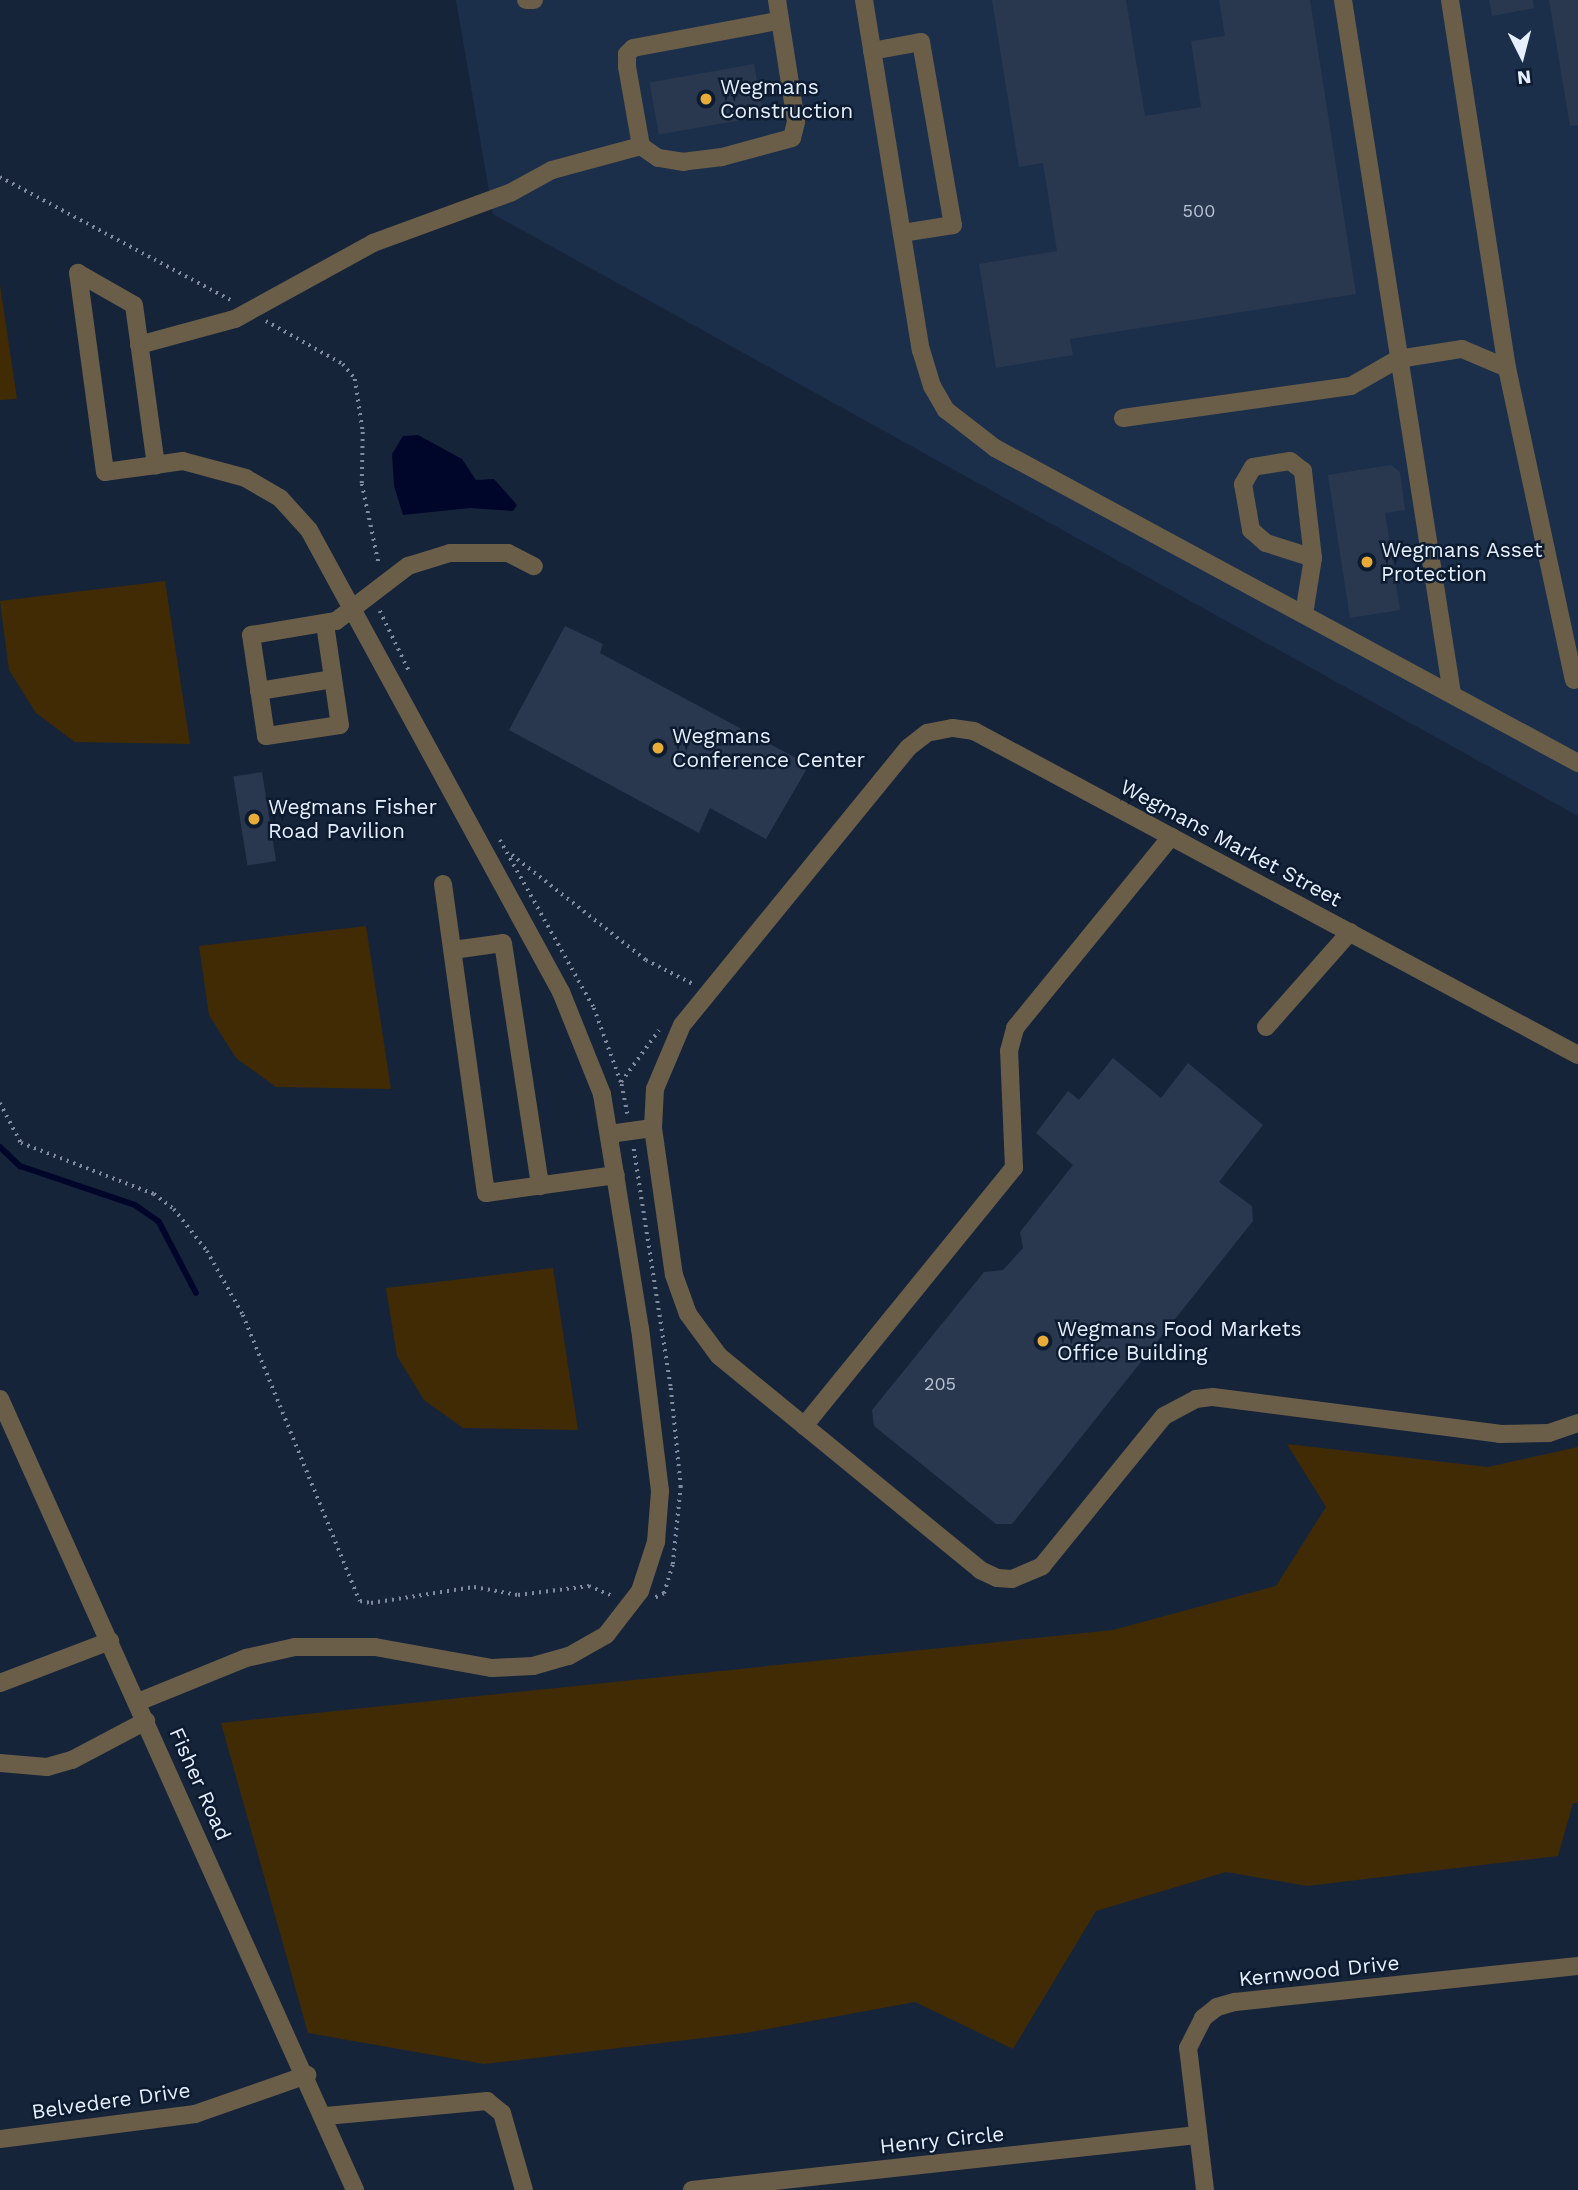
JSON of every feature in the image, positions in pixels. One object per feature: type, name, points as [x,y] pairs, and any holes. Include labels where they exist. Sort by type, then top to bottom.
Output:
[{"type":"street","points":[[526,0],[534,0]]},
{"type":"street","points":[[139,345],[251,312],[373,243],[510,193],[552,170],[640,146],[659,158],[684,162],[722,157],[792,138],[796,122],[777,21],[776,0]]},
{"type":"street","points":[[863,0],[921,351],[932,386],[946,410],[965,428],[1578,763]]},
{"type":"street","points":[[1343,0],[1452,694]]},
{"type":"street","points":[[1450,0],[1507,368],[1574,680]]},
{"type":"street","points":[[640,146],[627,67],[627,54],[633,48],[777,21]]},
{"type":"street","points":[[872,51],[922,42],[951,212],[953,225],[902,233]]},
{"type":"street","points":[[138,1702],[246,1658],[295,1647],[375,1647],[492,1668],[550,1662],[606,1635],[635,1600],[649,1570],[660,1491],[609,1134],[602,1094],[580,1031],[527,927],[309,530],[280,498],[221,470],[183,461],[156,465],[105,472],[78,273],[134,305],[156,465]]},
{"type":"street","points":[[1123,418],[1351,386],[1398,359],[1462,348],[1507,368]]},
{"type":"street","points":[[1304,614],[1313,558],[1303,471],[1290,461],[1253,467],[1243,484],[1251,530],[1266,543],[1313,558]]},
{"type":"street","points":[[325,624],[340,725],[266,736],[251,635],[325,624],[353,608],[408,566],[450,553],[508,553],[534,566]]},
{"type":"street","points":[[259,691],[333,679]]},
{"type":"street","name":"Wegmans Market Street","points":[[1578,1055],[974,731],[951,728],[927,733],[908,748],[682,1025],[656,1089],[653,1128],[674,1275],[688,1314],[719,1356],[980,1570],[1012,1579],[1042,1566],[1164,1416],[1196,1399],[1213,1397],[1500,1434],[1549,1433],[1578,1423]]},
{"type":"street","points":[[804,1426],[1014,1168],[1009,1051],[1015,1028],[1171,837]]},
{"type":"street","points":[[443,884],[486,1193],[616,1175]]},
{"type":"street","points":[[453,950],[503,943],[527,927]]},
{"type":"street","points":[[1266,1027],[1350,932]]},
{"type":"street","points":[[503,943],[540,1186]]},
{"type":"street","points":[[609,1134],[653,1128]]},
{"type":"street","name":"Fisher Road","points":[[0,1399],[326,2116],[355,2190]]},
{"type":"street","points":[[0,1683],[110,1641]]},
{"type":"street","points":[[0,1763],[47,1767],[72,1760],[146,1721]]},
{"type":"street","name":"Kernwood Drive","points":[[1205,2190],[1188,2048],[1203,2018],[1217,2007],[1235,2002],[1578,1966]]},
{"type":"street","name":"Belvedere Drive","points":[[0,2139],[184,2116],[307,2075]]},
{"type":"street","points":[[326,2116],[487,2101],[502,2113],[524,2190]]},
{"type":"street","name":"Henry Circle","points":[[692,2190],[1197,2135]]},
{"type":"path","points":[[512,855],[646,960],[694,983],[689,990]]},
{"type":"path","points":[[0,1103],[21,1143],[154,1194],[174,1209],[207,1251],[243,1315],[360,1601],[371,1603],[474,1587],[518,1595],[589,1586],[635,1600],[660,1598],[667,1587],[678,1536],[681,1486],[671,1388],[621,1082],[666,1020]]},
{"type":"shaded area","points":[[456,0],[1578,0],[1578,816],[493,214]]},
{"type":"shaded area","points":[[0,285],[17,399],[0,400]]},
{"type":"shaded area","points":[[418,435],[462,459],[476,480],[494,479],[517,505],[513,511],[470,508],[403,515],[394,486],[392,454],[403,436]]},
{"type":"shaded area","points":[[165,581],[190,744],[75,742],[36,713],[9,670],[0,601]]},
{"type":"shaded area","points":[[366,926],[391,1089],[276,1087],[236,1058],[209,1015],[199,946]]},
{"type":"shaded area","points":[[553,1268],[578,1430],[463,1428],[424,1400],[397,1356],[386,1288]]},
{"type":"shaded area","points":[[1287,1444],[1488,1467],[1578,1447],[1578,1803],[1573,1803],[1558,1856],[1307,1886],[1226,1872],[1096,1911],[1013,2049],[915,2002],[745,2033],[484,2064],[308,2033],[221,1723],[1113,1630],[1276,1586],[1326,1507]]},
{"type":"building","points":[[992,0],[1126,0],[1145,116],[1201,107],[1191,41],[1225,36],[1219,0],[1310,0],[1356,294],[1070,339],[1073,355],[996,368],[979,264],[1057,251],[1043,163],[1019,167]]},
{"type":"building","points":[[1489,0],[1533,0],[1534,8],[1492,16]]},
{"type":"building","points":[[1549,0],[1578,0],[1578,125],[1570,126]]},
{"type":"building","name":"Wegmans Construction","points":[[754,64],[763,116],[659,135],[650,82]]},
{"type":"building","name":"Wegmans Asset Protection","points":[[1391,465],[1400,472],[1405,510],[1385,513],[1400,610],[1350,618],[1328,475]]},
{"type":"building","name":"Wegmans Conference Center","points":[[565,626],[603,644],[600,653],[809,765],[766,839],[710,808],[699,833],[509,730]]},
{"type":"building","name":"Wegmans Fisher Road Pavilion","points":[[262,772],[276,861],[247,865],[233,777]]},
{"type":"building","name":"Wegmans Food Markets Office Building","points":[[1113,1058],[1161,1098],[1188,1063],[1263,1125],[1219,1182],[1252,1206],[1253,1221],[1012,1524],[996,1524],[874,1426],[872,1410],[984,1272],[1003,1270],[1023,1248],[1020,1232],[1073,1165],[1036,1133],[1068,1091],[1079,1100]]},
{"type":"waterway","points":[[0,1147],[20,1166],[135,1205],[159,1222],[196,1293]]},
{"type":"place","name":"Wegmans Construction","points":[[706,99]]},
{"type":"place","name":"Wegmans Asset Protection","points":[[1367,562]]},
{"type":"place","name":"Wegmans Conference Center","points":[[658,748]]},
{"type":"place","name":"Wegmans Fisher Road Pavilion","points":[[254,819]]},
{"type":"place","name":"Wegmans Food Markets Office Building","points":[[1043,1341]]}]
